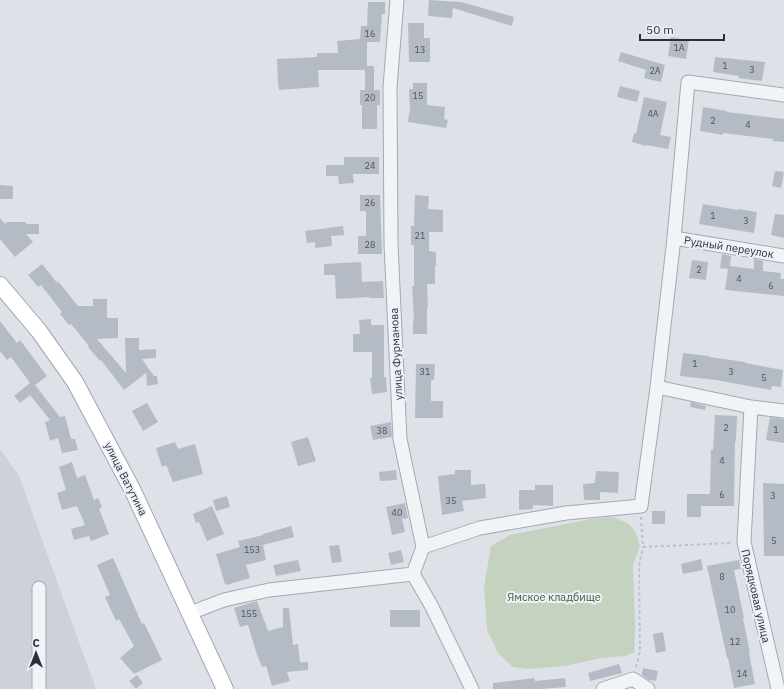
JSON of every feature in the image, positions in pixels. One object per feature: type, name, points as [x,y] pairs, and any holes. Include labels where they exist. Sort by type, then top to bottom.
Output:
[{"type":"main road","name":"улица Ватутина","points":[[0,285],[39,331],[74,382],[133,491],[225,689]]},
{"type":"street","name":"улица Фурманова","points":[[396,0],[390,95],[391,244],[400,439],[423,547]]},
{"type":"street","points":[[412,574],[423,547],[480,528],[566,513],[641,506],[657,387],[674,238],[688,82],[784,95]]},
{"type":"street","name":"Рудный переулок","points":[[674,238],[784,256]]},
{"type":"street","points":[[657,387],[752,407],[784,412]]},
{"type":"street","name":"Порядковая улица","points":[[752,407],[744,542],[778,689]]},
{"type":"street","points":[[190,614],[224,600],[269,590],[412,574]]},
{"type":"street","points":[[412,574],[431,605],[472,689]]},
{"type":"street","points":[[39,588],[39,689]]},
{"type":"street","points":[[603,689],[633,679],[648,689]]},
{"type":"path","points":[[633,679],[640,650],[638,566],[643,547],[641,506]]},
{"type":"path","points":[[643,547],[744,542]]},
{"type":"shaded area","points":[[0,449],[19,476],[96,689],[0,689]]},
{"type":"green space","name":"Ямское кладбище","points":[[613,517],[629,524],[636,533],[640,546],[633,565],[635,626],[634,652],[625,656],[601,658],[565,666],[530,669],[513,667],[498,653],[487,630],[484,587],[491,546],[510,535],[596,518]]},
{"type":"building","points":[[429,0],[461,2],[514,17],[512,26],[453,8],[452,18],[428,16]]},
{"type":"building","points":[[368,2],[385,2],[385,14],[382,14],[380,42],[367,42],[367,66],[374,66],[374,90],[380,90],[380,105],[377,105],[377,129],[362,129],[362,105],[360,105],[360,90],[365,90],[365,70],[318,70],[319,87],[279,90],[278,82],[277,59],[317,57],[317,53],[338,53],[337,41],[360,39],[361,26],[367,26]]},
{"type":"building","points":[[408,23],[424,23],[424,38],[430,38],[430,62],[409,62]]},
{"type":"building","points":[[671,37],[689,40],[686,59],[668,56]]},
{"type":"building","points":[[621,52],[665,65],[661,82],[644,78],[646,70],[618,61]]},
{"type":"building","points":[[715,57],[765,62],[762,81],[738,78],[739,76],[713,72]]},
{"type":"building","points":[[413,83],[427,83],[427,105],[445,107],[444,119],[448,120],[446,128],[408,122],[410,113],[409,89],[413,89]]},
{"type":"building","points":[[620,86],[640,91],[637,102],[617,97]]},
{"type":"building","points":[[644,97],[667,102],[660,135],[671,137],[668,149],[646,146],[632,142],[634,133],[636,134]]},
{"type":"building","points":[[703,107],[727,112],[784,119],[784,142],[773,141],[773,139],[723,133],[723,135],[700,131]]},
{"type":"building","points":[[344,157],[379,157],[379,174],[353,174],[354,183],[339,184],[338,176],[326,176],[326,165],[344,165]]},
{"type":"building","points":[[775,171],[784,172],[781,188],[772,186]]},
{"type":"building","points":[[0,185],[13,186],[13,199],[0,199]]},
{"type":"building","points":[[360,195],[380,195],[382,254],[358,254],[358,236],[366,236],[366,211],[360,211]]},
{"type":"building","points":[[415,195],[429,196],[428,209],[443,210],[443,232],[429,232],[429,251],[436,252],[436,266],[435,284],[427,284],[427,334],[413,334],[414,321],[412,286],[414,286],[414,245],[411,245],[411,226],[414,226]]},
{"type":"building","points":[[703,204],[757,212],[754,233],[699,224]]},
{"type":"building","points":[[775,214],[784,215],[784,238],[771,235]]},
{"type":"building","points":[[0,218],[5,224],[7,222],[26,222],[26,224],[39,224],[39,234],[26,234],[33,242],[15,257],[0,239]]},
{"type":"building","points":[[343,226],[344,235],[331,236],[332,246],[315,248],[315,242],[307,243],[305,231]]},
{"type":"building","points":[[722,254],[731,256],[730,266],[754,269],[754,259],[763,261],[763,271],[781,273],[780,279],[784,279],[784,296],[725,290],[728,269],[720,268]]},
{"type":"building","points":[[692,260],[708,262],[706,280],[689,278]]},
{"type":"building","points":[[361,262],[362,282],[383,281],[384,298],[369,297],[336,299],[335,275],[324,275],[324,264]]},
{"type":"building","points":[[42,264],[78,306],[93,306],[93,299],[107,299],[107,318],[118,318],[118,338],[97,339],[126,373],[125,338],[139,338],[139,350],[156,349],[156,358],[142,359],[154,376],[157,376],[158,384],[147,386],[146,373],[124,390],[71,324],[69,325],[60,314],[62,312],[41,285],[38,287],[28,275]]},
{"type":"building","points":[[371,319],[371,325],[384,325],[384,377],[386,377],[387,392],[372,394],[370,378],[372,378],[372,352],[353,352],[353,334],[360,334],[359,320]]},
{"type":"building","points":[[0,321],[17,343],[20,340],[47,376],[35,385],[60,417],[65,416],[71,439],[75,439],[78,450],[62,453],[58,438],[50,441],[45,422],[50,420],[30,395],[20,403],[14,396],[30,383],[11,357],[7,360],[0,351]]},
{"type":"building","points":[[683,353],[745,362],[783,370],[781,387],[772,386],[771,390],[716,380],[680,376]]},
{"type":"building","points":[[416,364],[435,364],[434,380],[431,380],[431,401],[443,401],[443,418],[415,418]]},
{"type":"building","points":[[691,402],[706,406],[705,410],[690,407]]},
{"type":"building","points":[[147,403],[158,422],[143,431],[132,411]]},
{"type":"building","points":[[715,415],[737,416],[734,506],[701,506],[701,517],[687,517],[687,494],[710,494],[711,450],[713,450]]},
{"type":"building","points":[[770,417],[784,419],[784,443],[766,440]]},
{"type":"building","points":[[391,422],[392,437],[373,440],[370,426]]},
{"type":"building","points":[[308,437],[316,461],[298,466],[291,442]]},
{"type":"building","points":[[175,442],[178,449],[195,444],[203,474],[173,482],[166,465],[162,467],[156,448]]},
{"type":"building","points":[[72,462],[77,478],[85,475],[94,500],[98,498],[102,507],[99,509],[109,534],[91,541],[89,536],[74,540],[71,529],[85,525],[77,506],[62,510],[57,493],[66,490],[59,467]]},
{"type":"building","points":[[396,470],[397,480],[380,481],[379,472]]},
{"type":"building","points":[[455,470],[471,470],[471,485],[485,484],[486,498],[462,501],[464,511],[442,515],[438,476],[455,474]]},
{"type":"building","points":[[596,471],[619,472],[618,493],[600,492],[600,500],[584,500],[583,484],[595,483]]},
{"type":"building","points":[[763,483],[784,484],[784,556],[764,556]]},
{"type":"building","points":[[535,485],[553,485],[553,506],[533,505],[533,509],[519,510],[519,490],[535,490]]},
{"type":"building","points":[[227,496],[230,507],[216,511],[213,500]]},
{"type":"building","points":[[405,503],[408,518],[402,519],[405,532],[392,535],[386,507]]},
{"type":"building","points":[[212,506],[224,534],[207,541],[199,522],[196,523],[193,514]]},
{"type":"building","points":[[652,511],[665,511],[665,524],[652,524]]},
{"type":"building","points":[[291,526],[294,537],[263,545],[266,560],[246,565],[250,578],[227,585],[225,584],[216,554],[240,547],[238,541]]},
{"type":"building","points":[[339,545],[342,562],[332,563],[329,546]]},
{"type":"building","points":[[401,550],[404,562],[391,565],[388,553]]},
{"type":"building","points":[[113,558],[142,624],[144,623],[162,660],[134,674],[120,658],[134,646],[119,619],[116,621],[105,597],[110,595],[97,565]]},
{"type":"building","points":[[701,559],[703,570],[683,574],[681,564]]},
{"type":"building","points":[[298,560],[301,571],[276,576],[273,565]]},
{"type":"building","points":[[739,560],[741,569],[734,570],[755,684],[734,688],[707,566]]},
{"type":"building","points":[[257,601],[268,631],[283,627],[283,608],[289,608],[293,645],[298,644],[300,662],[308,662],[308,670],[287,672],[290,681],[272,686],[266,666],[262,667],[257,655],[248,625],[240,627],[234,608]]},
{"type":"building","points":[[390,610],[420,610],[420,627],[390,627]]},
{"type":"building","points":[[663,632],[666,651],[656,653],[653,634]]},
{"type":"building","points":[[619,664],[622,673],[590,681],[588,673]]},
{"type":"building","points":[[643,668],[658,671],[656,681],[649,680],[642,675]]},
{"type":"building","points":[[137,675],[143,683],[136,689],[129,681]]},
{"type":"building","points":[[534,678],[535,681],[565,678],[566,687],[542,689],[493,689],[493,683]]}]
